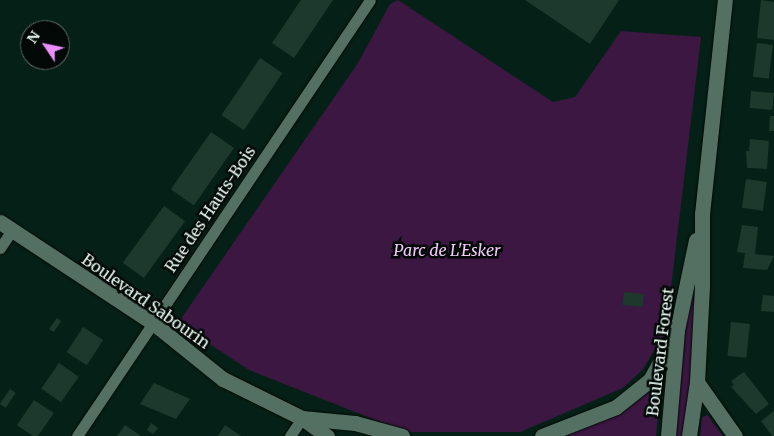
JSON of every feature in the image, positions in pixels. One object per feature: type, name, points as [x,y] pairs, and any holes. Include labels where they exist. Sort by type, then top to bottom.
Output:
[{"type":"street","name":"Rue des Hauts-Bois","points":[[77,436],[370,0]]},
{"type":"street","name":"Boulevard Forest","points":[[668,436],[677,330],[702,214],[725,0]]},
{"type":"street","name":"Boulevard Forest","points":[[689,436],[697,382],[702,285],[702,214]]},
{"type":"street","name":"Boulevard Sabourin","points":[[6,226],[152,323],[223,378],[302,418],[327,436]]},
{"type":"street","points":[[0,248],[6,226]]},
{"type":"street","points":[[542,436],[616,406],[650,380],[677,330]]},
{"type":"street","points":[[697,382],[735,436]]},
{"type":"street","name":"Boulevard Sabourin","points":[[302,418],[355,423],[402,436]]},
{"type":"street","points":[[290,436],[302,418]]},
{"type":"green space","name":"Parc de L'Esker","points":[[398,0],[553,102],[575,97],[621,31],[701,37],[666,330],[643,369],[623,388],[520,432],[406,432],[249,370],[178,323],[358,63],[390,4]]},
{"type":"green space","points":[[690,292],[696,292],[695,334],[685,436],[674,436]]},
{"type":"green space","points":[[657,383],[661,384],[656,436],[546,436],[627,407]]},
{"type":"green space","points":[[708,415],[723,436],[700,436],[702,417]]},
{"type":"building","points":[[301,0],[333,0],[294,58],[272,43]]},
{"type":"building","points":[[525,0],[619,0],[590,44]]},
{"type":"building","points":[[761,0],[774,2],[774,40],[757,38]]},
{"type":"building","points":[[757,43],[773,45],[769,79],[753,77]]},
{"type":"building","points":[[260,58],[282,73],[244,130],[221,115]]},
{"type":"building","points":[[751,91],[774,93],[772,110],[750,108]]},
{"type":"building","points":[[770,116],[774,116],[774,131],[769,131]]},
{"type":"building","points":[[211,132],[234,148],[194,205],[171,189]]},
{"type":"building","points":[[750,139],[769,141],[767,169],[747,168],[746,151],[749,151]]},
{"type":"building","points":[[746,179],[767,182],[763,211],[742,208]]},
{"type":"building","points":[[164,206],[185,221],[144,278],[123,263]]},
{"type":"building","points":[[742,225],[758,227],[755,254],[774,256],[767,270],[743,268],[745,253],[737,252]]},
{"type":"building","points":[[624,292],[644,294],[643,307],[623,305]]},
{"type":"building","points":[[763,295],[774,296],[774,312],[761,311]]},
{"type":"building","points":[[57,318],[61,321],[54,332],[49,329]]},
{"type":"building","points":[[731,322],[750,324],[746,358],[727,356]]},
{"type":"building","points":[[83,327],[103,340],[87,365],[67,352]]},
{"type":"building","points":[[59,363],[79,377],[61,402],[41,388]]},
{"type":"building","points":[[744,372],[769,404],[756,414],[731,387],[734,385],[731,381]]},
{"type":"building","points":[[154,383],[190,399],[176,419],[140,404]]},
{"type":"building","points":[[10,389],[16,393],[6,408],[0,404]]},
{"type":"building","points":[[34,400],[54,413],[38,436],[33,436],[17,425]]},
{"type":"building","points":[[774,411],[774,436],[772,436],[761,421]]},
{"type":"building","points":[[151,423],[158,428],[153,434],[147,430]]},
{"type":"building","points":[[125,425],[141,436],[117,436]]},
{"type":"building","points":[[225,425],[241,436],[218,436]]}]
